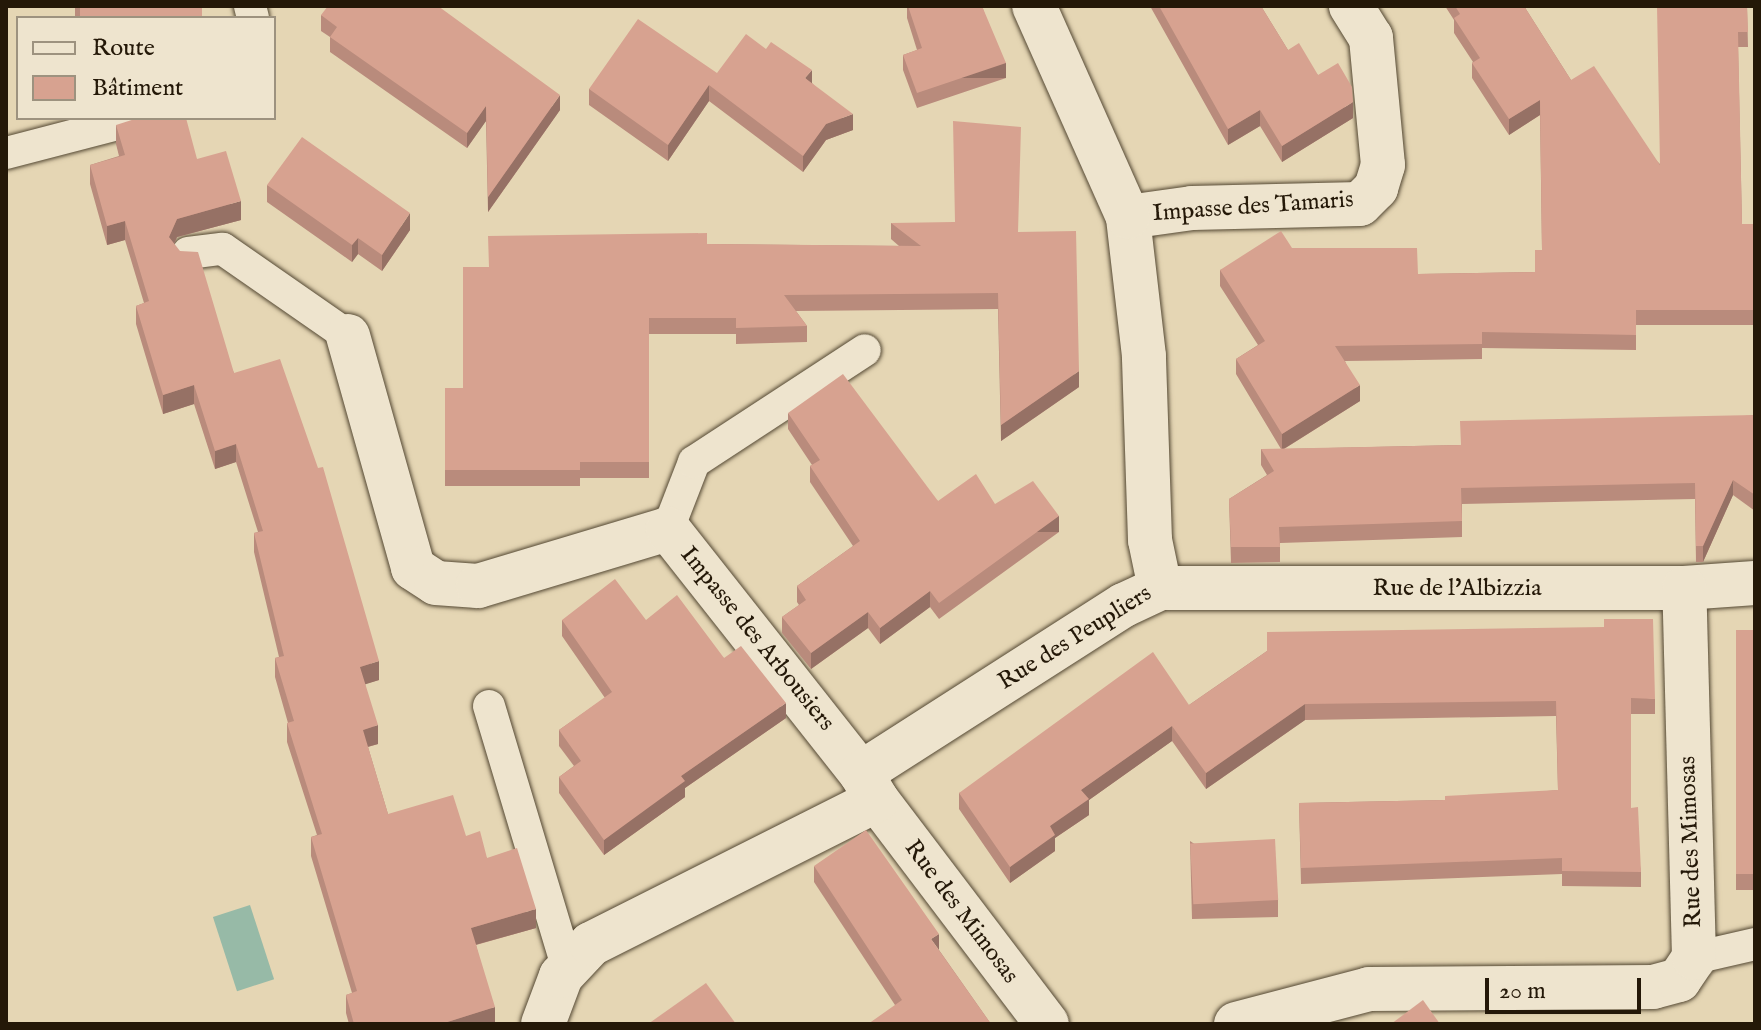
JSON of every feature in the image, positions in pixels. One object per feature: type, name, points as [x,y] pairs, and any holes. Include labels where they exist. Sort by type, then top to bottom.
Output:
[{"type":"street","name":"Rue des Peupliers","points":[[543,1024],[568,970],[591,944],[869,786],[1124,605],[1160,588],[1150,540],[1144,356],[1128,217],[1034,6]]},
{"type":"street","name":"Impasse des Tamaris","points":[[1128,217],[1192,208],[1360,204],[1376,188],[1383,165],[1371,38],[1351,6]]},
{"type":"street","name":"Impasse des Arbousiers","points":[[348,336],[413,568],[436,583],[478,586],[668,529],[869,786]]},
{"type":"street","name":"Rue de l'Albizzia","points":[[1160,588],[1684,588],[1755,583]]},
{"type":"street","name":"Rue des Mimosas","points":[[1236,1024],[1369,989],[1653,987],[1679,980],[1694,958],[1684,588]]},
{"type":"street","name":"Rue des Mimosas","points":[[869,786],[1047,1024]]},
{"type":"lane","points":[[6,153],[132,120]]},
{"type":"lane","points":[[188,253],[223,249],[348,336]]},
{"type":"lane","points":[[668,529],[694,462],[865,350]]},
{"type":"lane","points":[[489,706],[568,970]]},
{"type":"lane","points":[[1694,958],[1755,944]]},
{"type":"shaded area","points":[[250,905],[274,979],[237,991],[213,917]]},
{"type":"building","points":[[80,6],[202,6],[202,16],[80,16]]},
{"type":"building","points":[[328,6],[438,6],[560,95],[488,197],[486,106],[467,133],[330,37],[337,27],[321,15]]},
{"type":"building","points":[[908,6],[982,6],[1006,63],[917,93],[903,55],[922,48]]},
{"type":"building","points":[[1159,6],[1261,6],[1288,50],[1299,43],[1318,75],[1338,63],[1352,87],[1353,102],[1282,146],[1260,110],[1228,129]]},
{"type":"building","points":[[1455,6],[1524,6],[1571,80],[1594,66],[1660,165],[1657,6],[1747,6],[1748,32],[1738,32],[1742,224],[1755,224],[1755,310],[1636,310],[1636,335],[1482,332],[1482,344],[1335,346],[1360,385],[1282,434],[1236,359],[1265,341],[1220,270],[1281,231],[1292,248],[1417,248],[1418,274],[1535,272],[1535,250],[1542,250],[1540,100],[1509,119],[1472,63],[1480,58],[1454,18],[1460,14]]},
{"type":"building","points":[[638,19],[717,73],[746,34],[766,49],[771,42],[812,70],[805,78],[853,114],[826,124],[803,156],[709,85],[668,145],[589,89]]},
{"type":"building","points":[[132,120],[187,120],[197,159],[226,151],[241,201],[177,219],[169,237],[180,251],[198,252],[234,373],[280,359],[318,468],[323,467],[379,661],[360,667],[378,725],[363,730],[388,814],[453,795],[466,836],[480,831],[487,858],[517,848],[536,909],[471,928],[495,1007],[441,1024],[354,1024],[346,995],[357,991],[311,837],[322,834],[287,723],[294,721],[275,658],[284,656],[254,533],[263,531],[236,444],[215,451],[194,385],[163,395],[136,306],[149,301],[125,221],[107,226],[90,165],[125,155],[116,125]]},
{"type":"building","points":[[953,121],[1021,127],[1018,232],[1076,231],[1079,371],[1001,425],[998,293],[784,295],[807,326],[736,328],[736,318],[649,318],[649,462],[580,462],[580,470],[445,470],[445,388],[463,388],[463,267],[489,267],[488,236],[707,233],[707,244],[921,246],[891,223],[955,222]]},
{"type":"building","points":[[302,137],[410,213],[382,255],[358,238],[352,245],[267,185]]},
{"type":"building","points":[[843,374],[938,501],[976,474],[995,504],[1033,481],[1059,516],[939,603],[930,591],[880,628],[868,612],[811,653],[782,617],[806,600],[797,586],[860,541],[810,466],[820,460],[788,413]]},
{"type":"building","points":[[1755,415],[1755,495],[1733,480],[1703,546],[1696,546],[1695,483],[1461,488],[1462,521],[1279,527],[1280,547],[1231,547],[1229,499],[1274,471],[1261,449],[1461,445],[1460,421]]},
{"type":"building","points":[[615,579],[646,620],[677,595],[724,658],[741,646],[786,703],[681,776],[685,781],[604,840],[559,777],[581,761],[559,730],[612,692],[562,620]]},
{"type":"building","points":[[1604,619],[1653,619],[1655,699],[1631,698],[1631,808],[1638,807],[1641,872],[1562,871],[1562,858],[1301,868],[1299,803],[1445,800],[1445,796],[1558,790],[1556,701],[1305,704],[1206,773],[1172,726],[1081,790],[1089,799],[1050,826],[1055,835],[1010,867],[959,793],[1153,652],[1189,705],[1267,651],[1267,632],[1604,627]]},
{"type":"building","points":[[1736,630],[1755,630],[1755,874],[1736,874]]},
{"type":"building","points":[[866,830],[939,934],[931,939],[991,1024],[868,1024],[902,1000],[814,866]]},
{"type":"building","points":[[1275,839],[1278,900],[1193,904],[1190,843]]},
{"type":"building","points":[[706,983],[736,1024],[648,1024]]},
{"type":"building","points":[[1423,1000],[1440,1024],[1391,1024]]}]
